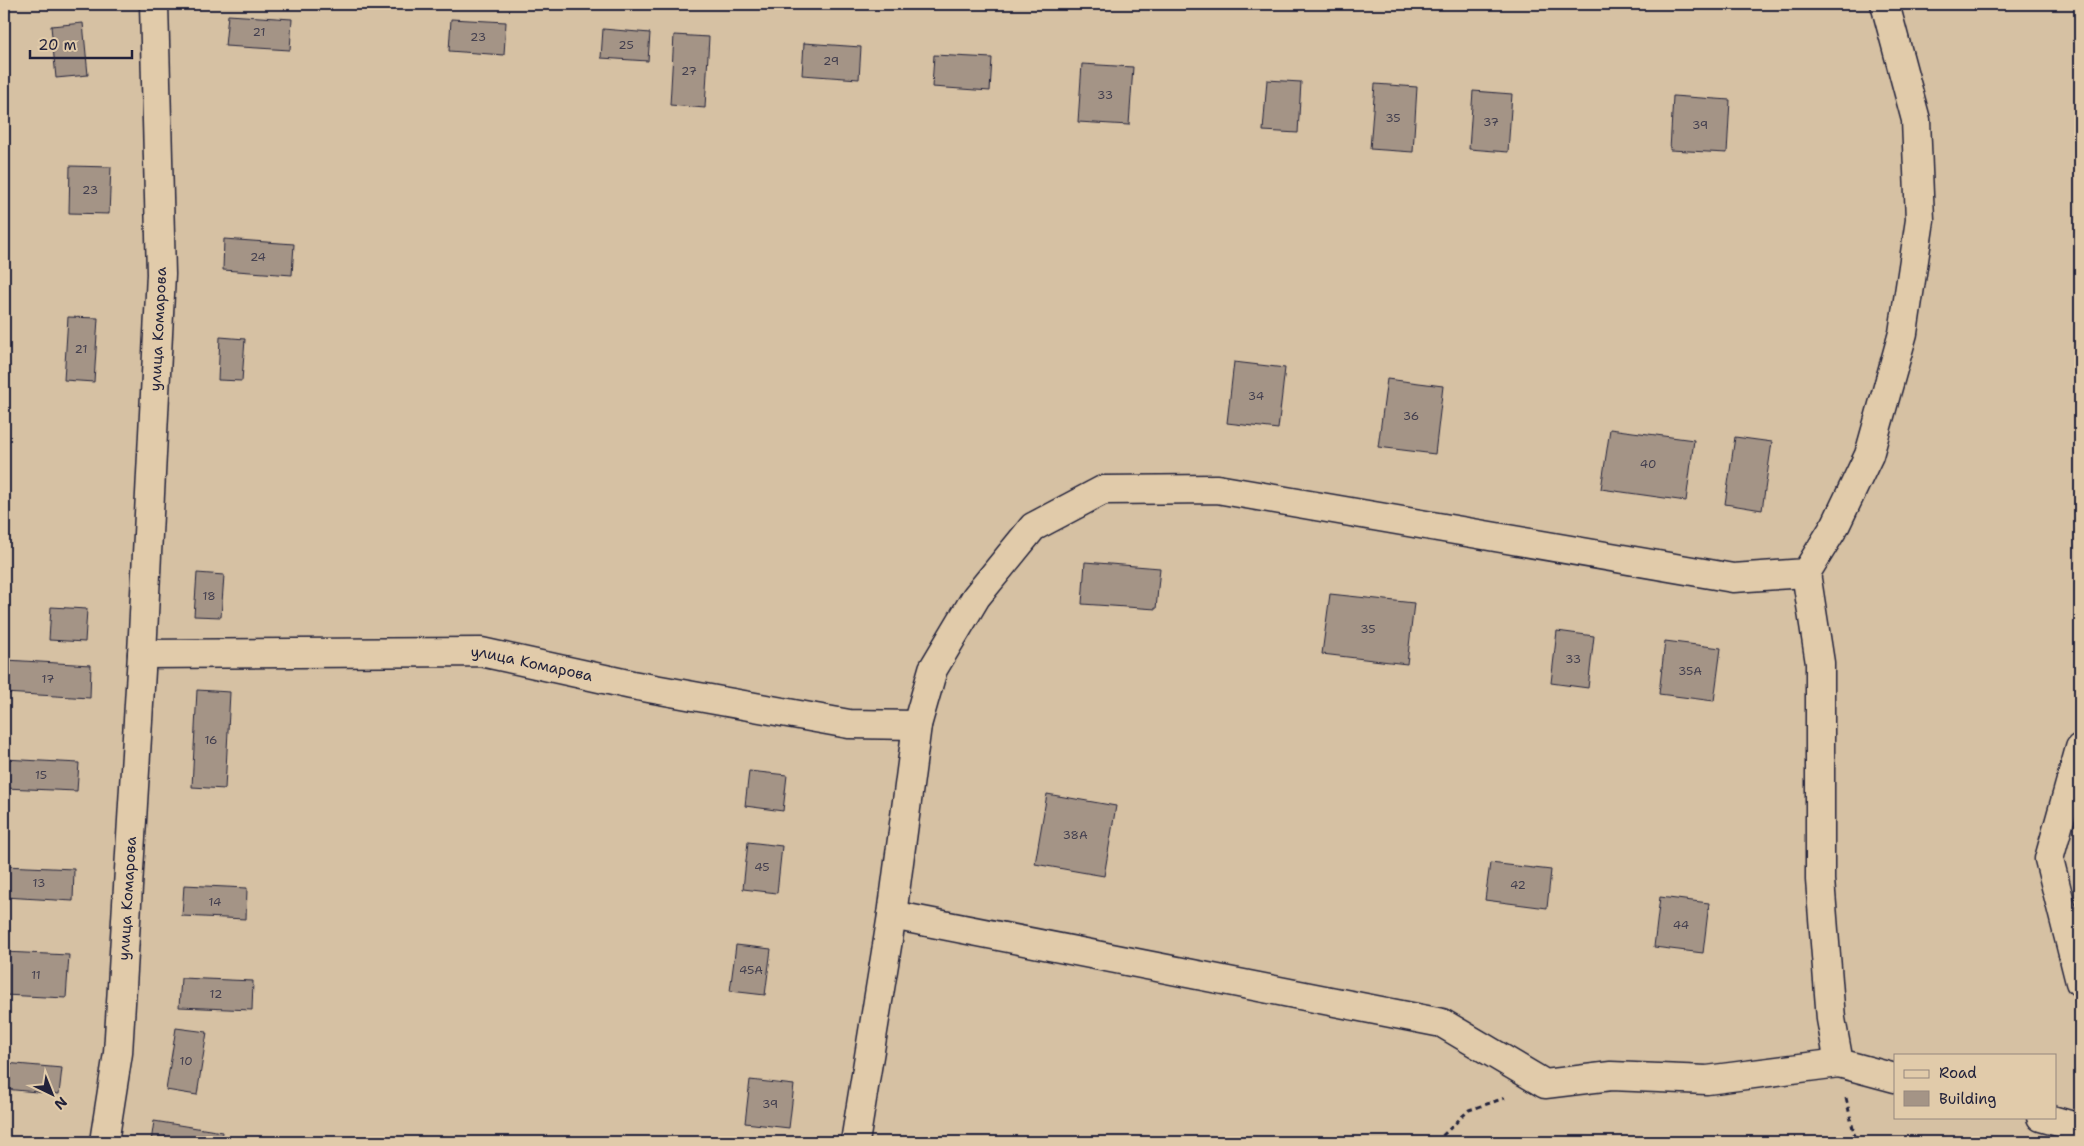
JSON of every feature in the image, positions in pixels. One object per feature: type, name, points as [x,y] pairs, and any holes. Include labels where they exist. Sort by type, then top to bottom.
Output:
[{"type":"street","name":"улица Комарова","points":[[104,1142],[118,1053],[142,654],[161,274],[154,4]]},
{"type":"street","points":[[1839,1064],[1832,1019],[1820,880],[1820,663],[1806,573],[1836,524],[1869,455],[1903,333],[1920,220],[1916,120],[1885,4]]},
{"type":"street","points":[[854,1142],[892,915],[917,725],[933,669],[976,597],[1033,527],[1103,490],[1217,489],[1733,578],[1806,573]]},
{"type":"street","name":"улица Комарова","points":[[142,654],[481,652],[632,684],[849,724],[917,725]]},
{"type":"street","points":[[2080,748],[2050,860],[2080,982]]},
{"type":"street","points":[[892,915],[1442,1023],[1545,1084],[1612,1076],[1707,1080],[1839,1064],[1894,1078]]},
{"type":"street","points":[[2045,1118],[2080,1128]]},
{"type":"path","points":[[1839,1064],[1856,1142]]},
{"type":"path","points":[[1436,1142],[1469,1110],[1545,1084]]},
{"type":"building","points":[[228,15],[292,19],[290,50],[225,46]]},
{"type":"building","points":[[451,19],[506,22],[504,55],[449,51]]},
{"type":"building","points":[[83,23],[88,75],[56,78],[51,26]]},
{"type":"building","points":[[603,29],[650,33],[648,61],[601,58]]},
{"type":"building","points":[[674,35],[709,37],[705,108],[670,105]]},
{"type":"building","points":[[804,43],[861,47],[859,79],[802,75]]},
{"type":"building","points":[[934,55],[992,58],[990,91],[932,87]]},
{"type":"building","points":[[1082,64],[1133,67],[1129,125],[1078,122]]},
{"type":"building","points":[[1267,80],[1301,82],[1298,133],[1263,131]]},
{"type":"building","points":[[1375,84],[1417,87],[1413,152],[1370,149]]},
{"type":"building","points":[[1473,91],[1512,94],[1508,152],[1469,149]]},
{"type":"building","points":[[1673,96],[1730,100],[1727,153],[1670,150]]},
{"type":"building","points":[[70,166],[111,167],[109,214],[69,213]]},
{"type":"building","points":[[224,239],[294,244],[292,275],[223,270]]},
{"type":"building","points":[[68,317],[98,318],[94,382],[64,380]]},
{"type":"building","points":[[220,337],[245,339],[242,381],[218,380]]},
{"type":"building","points":[[1234,362],[1285,368],[1278,429],[1227,423]]},
{"type":"building","points":[[1387,379],[1443,386],[1435,454],[1378,447]]},
{"type":"building","points":[[1610,429],[1694,440],[1686,501],[1601,489]]},
{"type":"building","points":[[1735,437],[1772,442],[1762,510],[1725,504]]},
{"type":"building","points":[[1085,562],[1160,568],[1156,609],[1082,604]]},
{"type":"building","points":[[197,573],[224,575],[221,617],[194,616]]},
{"type":"building","points":[[1330,594],[1414,603],[1407,664],[1322,654]]},
{"type":"building","points":[[51,607],[87,609],[85,642],[49,640]]},
{"type":"building","points":[[1557,631],[1594,636],[1588,688],[1551,683]]},
{"type":"building","points":[[1665,641],[1721,648],[1714,701],[1659,694]]},
{"type":"building","points":[[6,660],[91,665],[90,698],[4,693]]},
{"type":"building","points":[[197,690],[230,692],[225,789],[192,787]]},
{"type":"building","points":[[4,759],[79,763],[77,791],[4,788]]},
{"type":"building","points":[[749,771],[787,775],[783,811],[745,806]]},
{"type":"building","points":[[1047,794],[1116,806],[1104,876],[1035,864]]},
{"type":"building","points":[[748,842],[782,846],[777,893],[743,889]]},
{"type":"building","points":[[1490,863],[1551,870],[1547,908],[1485,900]]},
{"type":"building","points":[[4,866],[74,869],[73,901],[4,897]]},
{"type":"building","points":[[184,885],[247,888],[246,919],[182,916]]},
{"type":"building","points":[[1660,897],[1709,903],[1703,953],[1654,947]]},
{"type":"building","points":[[736,945],[771,949],[765,995],[730,991]]},
{"type":"building","points":[[4,952],[69,955],[66,998],[4,995]]},
{"type":"building","points":[[181,978],[253,981],[252,1010],[179,1007]]},
{"type":"building","points":[[176,1028],[207,1032],[197,1095],[166,1090]]},
{"type":"building","points":[[5,1063],[62,1068],[59,1094],[4,1089]]},
{"type":"building","points":[[750,1080],[794,1085],[789,1128],[745,1123]]},
{"type":"building","points":[[154,1121],[222,1132],[221,1142],[151,1142]]},
{"type":"building","points":[[4,1138],[58,1142],[4,1142]]}]
